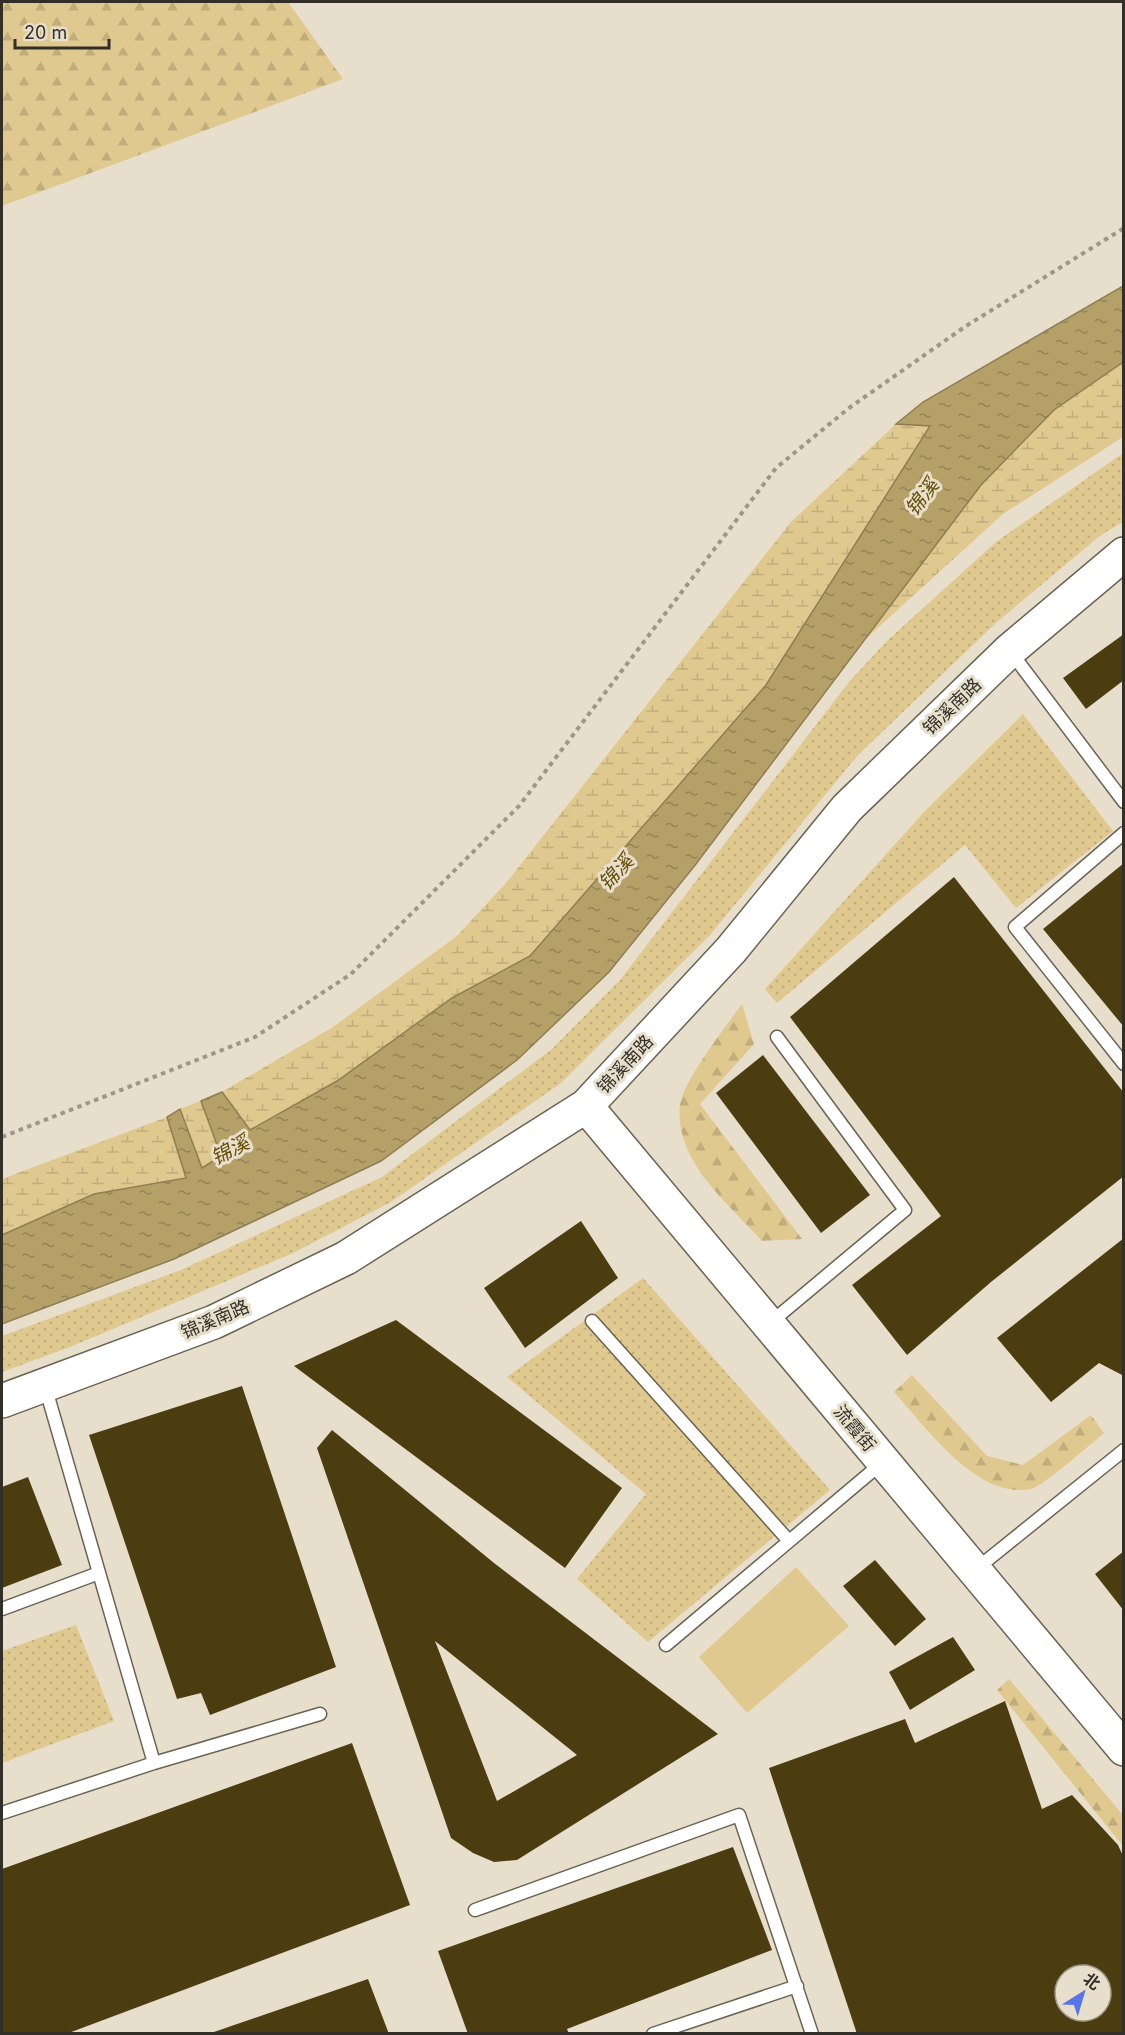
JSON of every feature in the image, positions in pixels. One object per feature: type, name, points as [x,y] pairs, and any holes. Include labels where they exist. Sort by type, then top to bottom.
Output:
[{"type":"street","name":"锦溪南路","points":[[2,1401],[214,1322],[346,1258],[586,1106],[731,950],[848,808],[1010,650],[1124,554]]},
{"type":"street","name":"流霞街","points":[[586,1106],[1124,1749]]},
{"type":"lane","points":[[1010,650],[1124,802]]},
{"type":"lane","points":[[1124,833],[1014,927],[1124,1064]]},
{"type":"lane","points":[[768,1324],[905,1210],[777,1037]]},
{"type":"lane","points":[[592,1321],[789,1541]]},
{"type":"lane","points":[[45,1385],[154,1763]]},
{"type":"lane","points":[[974,1571],[1124,1450]]},
{"type":"lane","points":[[666,1645],[884,1462]]},
{"type":"lane","points":[[2,1609],[99,1573]]},
{"type":"lane","points":[[2,1813],[154,1763],[320,1714]]},
{"type":"lane","points":[[475,1910],[739,1815],[813,2034]]},
{"type":"lane","points":[[653,2034],[797,1986]]},
{"type":"path","points":[[2,1137],[255,1038],[351,974],[519,806],[776,468],[849,408],[966,326],[1124,228]]},
{"type":"green space","points":[[2,2],[288,2],[343,79],[2,206]]},
{"type":"green space","points":[[1123,362],[1123,437],[1003,514],[859,645],[981,485],[1054,410]]},
{"type":"green space","points":[[896,424],[931,426],[766,685],[530,956],[452,998],[337,1081],[250,1130],[222,1092],[333,1027],[457,936],[506,883],[791,522]]},
{"type":"green space","points":[[1123,453],[1123,522],[1101,535],[997,622],[857,756],[710,935],[561,1083],[391,1202],[293,1253],[70,1347],[2,1372],[2,1336],[181,1270],[382,1177],[552,1049],[620,980],[849,682],[888,640],[996,542]]},
{"type":"green space","points":[[1023,714],[1113,831],[1016,908],[965,845],[777,1003],[765,989],[924,812]]},
{"type":"green space","points":[[742,1004],[754,1044],[700,1104],[802,1239],[762,1241],[706,1180],[694,1163],[680,1125],[680,1105],[689,1082],[706,1053]]},
{"type":"green space","points":[[203,1100],[222,1156],[202,1168],[180,1109]]},
{"type":"green space","points":[[167,1117],[186,1178],[94,1194],[2,1235],[2,1179]]},
{"type":"green space","points":[[643,1278],[830,1490],[648,1642],[577,1579],[646,1494],[507,1377]]},
{"type":"green space","points":[[912,1375],[987,1456],[1023,1465],[1091,1415],[1104,1433],[1056,1473],[1031,1489],[1011,1489],[991,1483],[954,1458],[894,1392]]},
{"type":"green space","points":[[796,1567],[849,1626],[747,1713],[699,1657]]},
{"type":"green space","points":[[76,1625],[114,1721],[2,1763],[2,1651]]},
{"type":"green space","points":[[1009,1679],[1123,1815],[1123,1846],[997,1690]]},
{"type":"water","name":"锦溪","points":[[1123,286],[1123,362],[1054,410],[981,485],[696,864],[609,972],[517,1060],[381,1161],[174,1259],[2,1324],[2,1235],[94,1194],[186,1178],[167,1117],[180,1109],[202,1168],[221,1156],[201,1101],[222,1092],[250,1130],[337,1081],[452,998],[530,956],[766,685],[930,426],[896,424],[923,402]]},
{"type":"building","points":[[1124,634],[1124,680],[1086,709],[1063,678]]},
{"type":"building","points":[[1124,863],[1124,1027],[1043,929]]},
{"type":"building","points":[[954,877],[1124,1093],[1124,1176],[991,1282],[907,1355],[852,1285],[941,1216],[790,1017]]},
{"type":"building","points":[[763,1055],[870,1195],[821,1233],[716,1093]]},
{"type":"building","points":[[581,1221],[618,1278],[525,1348],[484,1288]]},
{"type":"building","points":[[1124,1238],[1124,1376],[1099,1363],[1051,1402],[997,1338]]},
{"type":"building","points":[[396,1320],[622,1488],[565,1568],[294,1366]]},
{"type":"building","points":[[242,1386],[336,1667],[210,1715],[201,1693],[177,1699],[89,1435]]},
{"type":"building","points":[[332,1430],[494,1563],[718,1734],[517,1860],[494,1862],[473,1853],[451,1838],[317,1448]],"holes":[[[435,1641],[577,1755],[497,1801]]]},
{"type":"building","points":[[28,1477],[62,1565],[2,1588],[2,1487]]},
{"type":"building","points":[[1124,1551],[1124,1611],[1095,1574]]},
{"type":"building","points":[[875,1560],[926,1619],[895,1646],[843,1586]]},
{"type":"building","points":[[953,1637],[975,1670],[910,1710],[889,1672]]},
{"type":"building","points":[[1005,1701],[1042,1809],[1072,1795],[1118,1845],[1124,1858],[1124,2034],[857,2034],[769,1768],[905,1719],[915,1743]]},
{"type":"building","points":[[352,1743],[410,1905],[66,2034],[2,2034],[2,1869]]},
{"type":"building","points":[[733,1847],[772,1950],[567,2029],[569,2034],[468,2034],[438,1951]]},
{"type":"building","points":[[368,1979],[389,2034],[211,2034],[211,2033]]}]
